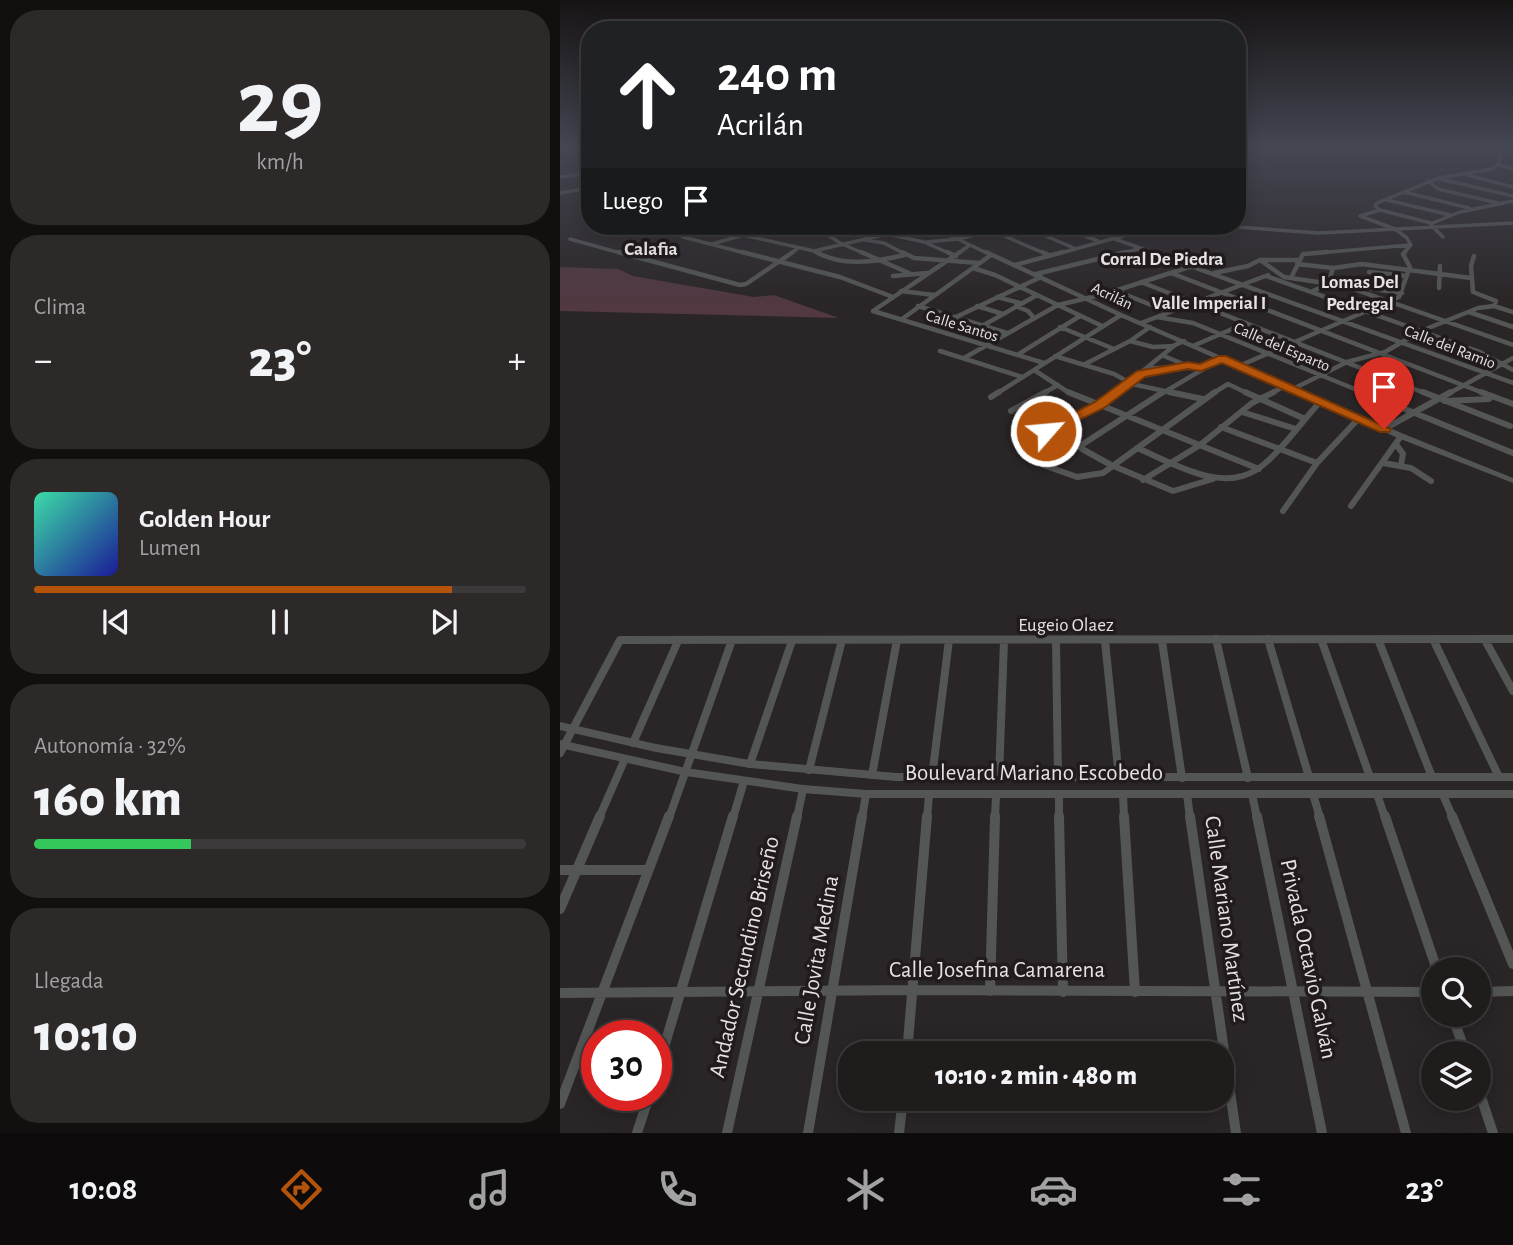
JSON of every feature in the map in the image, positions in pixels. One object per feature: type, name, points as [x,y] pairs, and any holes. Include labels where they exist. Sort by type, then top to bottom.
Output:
[{"type":"street","points":[[1402,204],[1419,199]]},
{"type":"street","points":[[1433,199],[1474,209]]},
{"type":"street","points":[[1481,199],[1502,204]]},
{"type":"street","points":[[1431,225],[1451,215],[1502,204],[1511,199]]},
{"type":"street","points":[[1443,237],[1431,225],[1380,210],[1375,205],[1387,200],[1451,215]]},
{"type":"street","points":[[1380,210],[1360,216],[1399,229],[1411,245]]},
{"type":"street","points":[[1246,228],[1306,233],[1513,223]]},
{"type":"street","points":[[683,235],[781,261],[885,292],[893,297],[970,245]]},
{"type":"street","points":[[712,244],[743,235],[847,261],[880,262],[904,255]]},
{"type":"street","points":[[828,235],[880,262],[911,274]]},
{"type":"street","points":[[814,251],[880,235]]},
{"type":"street","points":[[892,235],[924,242],[956,256]]},
{"type":"street","name":"Acrilán","points":[[950,235],[1141,323],[1401,436]]},
{"type":"street","points":[[924,242],[975,235]]},
{"type":"street","points":[[1002,235],[1049,256]]},
{"type":"street","points":[[1007,237],[1014,235]]},
{"type":"street","points":[[1044,235],[1075,248]]},
{"type":"street","points":[[1082,235],[1099,242]]},
{"type":"street","points":[[1014,265],[1124,235]]},
{"type":"street","name":"Calle del Ramio","points":[[1112,238],[1194,265],[1513,383]]},
{"type":"street","points":[[570,239],[740,285],[747,284],[797,249]]},
{"type":"street","points":[[858,239],[884,243],[904,255],[926,260],[979,263]]},
{"type":"street","points":[[1288,278],[1298,261],[1317,251],[1359,251],[1411,245]]},
{"type":"street","points":[[1239,366],[1391,302],[1402,293],[1408,261],[1403,254],[1411,245]]},
{"type":"street","points":[[956,317],[1039,276],[1142,248]]},
{"type":"street","points":[[902,319],[991,255]]},
{"type":"street","points":[[1474,256],[1471,278],[1473,292],[1496,301],[1494,306]]},
{"type":"street","points":[[964,358],[1058,305],[1116,291],[1211,260]]},
{"type":"street","points":[[1214,273],[1248,266],[1260,260],[1298,261],[1333,268],[1338,265],[1372,265],[1407,273]]},
{"type":"street","points":[[1260,260],[1288,278],[1402,293]]},
{"type":"street","points":[[1366,288],[1372,265]]},
{"type":"street","points":[[1248,266],[1250,273],[1257,279]]},
{"type":"street","points":[[1439,288],[1440,266]]},
{"type":"street","points":[[973,268],[1102,326]]},
{"type":"street","points":[[1313,291],[1328,284],[1333,268]]},
{"type":"street","points":[[1141,323],[1278,272]]},
{"type":"street","points":[[1369,272],[1439,274],[1471,278]]},
{"type":"street","points":[[893,276],[928,273]]},
{"type":"street","points":[[1171,273],[1462,387],[1513,404]]},
{"type":"street","points":[[1266,276],[1486,355],[1513,370]]},
{"type":"street","points":[[1141,282],[1510,426]]},
{"type":"street","points":[[1345,286],[1513,345]]},
{"type":"street","points":[[1116,291],[1168,312]]},
{"type":"street","points":[[885,292],[935,295]]},
{"type":"street","points":[[982,326],[1037,295]]},
{"type":"street","name":"Calle Santos","points":[[893,297],[873,311],[1044,363]]},
{"type":"street","points":[[996,297],[1018,304],[1034,318]]},
{"type":"street","points":[[976,305],[1003,314]]},
{"type":"street","points":[[918,306],[1007,334]]},
{"type":"street","points":[[1293,389],[1347,362],[1379,354],[1422,331],[1480,307],[1494,306],[1513,312]]},
{"type":"street","points":[[1469,312],[1513,327]]},
{"type":"street","points":[[991,397],[1122,314]]},
{"type":"street","points":[[1017,355],[1080,316]]},
{"type":"street","name":"Calle del Esparto","points":[[1157,317],[1187,320],[1513,453]]},
{"type":"street","points":[[1193,345],[1246,323]]},
{"type":"street","points":[[1060,327],[1114,349]]},
{"type":"street","points":[[1085,364],[1130,341],[1150,327]]},
{"type":"street","points":[[1130,341],[1153,347],[1175,345],[1184,341]]},
{"type":"street","points":[[1175,345],[1100,405],[1046,430],[1047,434],[1072,439],[1111,465],[1173,491],[1213,479],[1248,474],[1259,469],[1320,402]]},
{"type":"street","points":[[940,351],[1022,377]]},
{"type":"street","points":[[1055,356],[1085,364],[1130,383],[1203,399]]},
{"type":"street","points":[[1164,356],[1188,366],[1201,368]]},
{"type":"street","points":[[1080,446],[1131,417],[1201,368],[1222,358]]},
{"type":"street","points":[[1384,429],[1443,399],[1513,358]]},
{"type":"street","points":[[1142,374],[1188,366]]},
{"type":"street","points":[[1149,368],[1169,370]]},
{"type":"street","points":[[1034,370],[1073,395],[1259,469]]},
{"type":"street","points":[[1043,465],[1069,475],[1094,476],[1103,473],[1203,399],[1228,384],[1305,419]]},
{"type":"street","points":[[1011,411],[1058,385]]},
{"type":"street","points":[[1143,480],[1200,445],[1261,398],[1285,386]]},
{"type":"street","points":[[1443,399],[1497,399]]},
{"type":"street","points":[[1242,412],[1296,429]]},
{"type":"street","points":[[1283,511],[1317,463],[1359,418]]},
{"type":"street","points":[[1221,427],[1317,463]]},
{"type":"street","points":[[1351,506],[1401,436],[1513,481]]},
{"type":"street","points":[[1396,444],[1403,454],[1401,465]]},
{"type":"street","points":[[1137,448],[1213,479]]},
{"type":"street","points":[[1383,463],[1419,471],[1431,481]]},
{"type":"street","points":[[809,770],[842,639]]},
{"type":"street","points":[[1216,639],[1248,778]]},
{"type":"street","points":[[1268,639],[1309,778]]},
{"type":"street","points":[[1321,639],[1370,777]]},
{"type":"street","points":[[1378,639],[1432,777]]},
{"type":"street","points":[[1433,639],[1499,777]]},
{"type":"street","name":"Eugeio Olaez","points":[[573,728],[620,640],[1513,639]]},
{"type":"street","points":[[560,1104],[686,772],[732,640]]},
{"type":"street","points":[[872,775],[897,640]]},
{"type":"street","points":[[932,777],[949,640]]},
{"type":"street","points":[[1485,640],[1513,691]]},
{"type":"street","points":[[633,743],[678,641]]},
{"type":"street","points":[[750,764],[792,641]]},
{"type":"street","points":[[999,777],[1004,641]]},
{"type":"street","points":[[1056,641],[1058,778]]},
{"type":"street","points":[[1105,641],[1119,778]]},
{"type":"street","points":[[1162,641],[1182,778]]},
{"type":"street","name":"Boulevard Mariano Escobedo","points":[[560,726],[633,743],[750,764],[872,775],[1058,778],[1513,777]]},
{"type":"street","points":[[561,747],[573,728]]},
{"type":"street","name":"Boulevard Mariano Escobedo","points":[[561,747],[624,761],[744,781],[866,794],[1490,794],[1511,797]]},
{"type":"street","points":[[560,909],[624,761]]},
{"type":"street","points":[[1482,777],[1490,794]]},
{"type":"street","points":[[672,1025],[744,781]]},
{"type":"street","name":"Andador Secundino Briseño","points":[[727,1133],[803,789]]},
{"type":"street","name":"Calle Jovita Medina","points":[[808,1133],[866,794]]},
{"type":"street","points":[[1059,794],[1063,992]]},
{"type":"street","points":[[1123,794],[1135,992]]},
{"type":"street","name":"Calle Mariano Martínez","points":[[1187,794],[1236,1133]]},
{"type":"street","name":"Privada Octavio Galván","points":[[1252,794],[1322,1133]]},
{"type":"street","points":[[1313,794],[1406,1133]]},
{"type":"street","points":[[1377,794],[1433,957]]},
{"type":"street","points":[[1443,794],[1513,964]]},
{"type":"street","points":[[908,1041],[929,795]]},
{"type":"street","points":[[990,990],[996,795]]},
{"type":"street","points":[[560,870],[648,870]]},
{"type":"street","name":"Calle Josefina Camarena","points":[[560,993],[914,990],[1421,992]]},
{"type":"street","points":[[1491,992],[1513,991]]},
{"type":"street","points":[[637,1133],[644,1111]]},
{"type":"street","points":[[900,1133],[902,1111]]},
{"type":"street","points":[[1486,1111],[1493,1133]]},
{"type":"shaded area","points":[[560,267],[618,269],[633,276],[754,297],[774,295],[839,318],[560,311]]},
{"type":"district","name":"Calafia","points":[[651,249]]},
{"type":"district","name":"Corral De Piedra","points":[[1162,259]]},
{"type":"district","name":"Lomas Del Pedregal","points":[[1360,293]]},
{"type":"district","name":"Valle Imperial I","points":[[1209,303]]},
{"type":"route","points":[[1046,431],[1100,405],[1142,374],[1188,366],[1201,368],[1222,358],[1384,429]]}]
